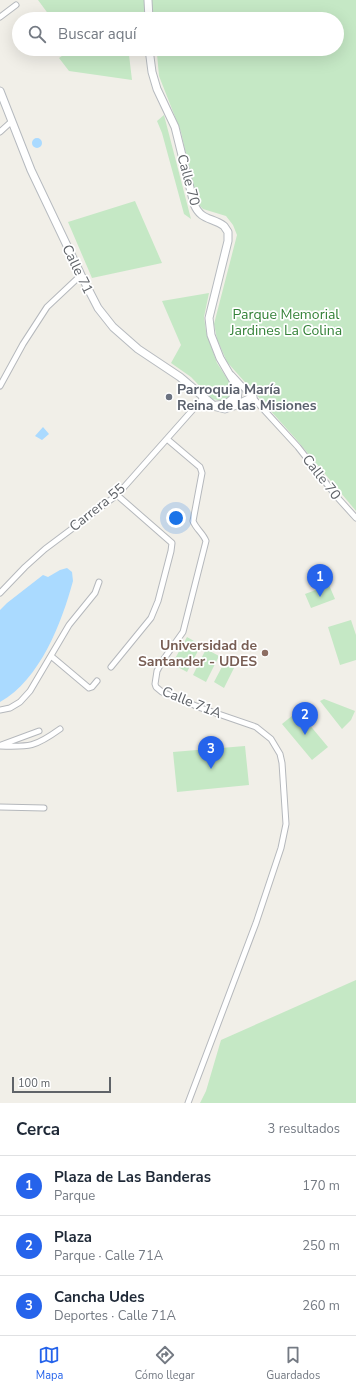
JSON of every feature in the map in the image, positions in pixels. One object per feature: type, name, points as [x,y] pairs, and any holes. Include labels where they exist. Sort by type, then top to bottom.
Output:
[{"type":"street","points":[[148,0],[149,12]]},
{"type":"street","points":[[0,17],[16,6]]},
{"type":"street","name":"Calle 70","points":[[150,56],[152,72],[158,89],[175,127],[194,204],[201,215],[222,224],[228,232],[228,241],[209,318],[210,335],[234,382]]},
{"type":"street","name":"Calle 71","points":[[0,90],[31,170],[98,308],[117,331],[138,349],[180,377],[213,404],[221,408],[230,408]]},
{"type":"street","points":[[0,132],[12,121]]},
{"type":"street","points":[[0,386],[23,344],[47,307],[81,275]]},
{"type":"street","name":"Calle 70","points":[[224,365],[298,447],[337,497],[356,518]]},
{"type":"street","points":[[213,404],[222,405],[233,398],[235,393],[234,382]]},
{"type":"street","points":[[230,408],[237,401],[238,396],[234,382]]},
{"type":"street","name":"Carrera 55","points":[[0,592],[45,549],[117,495],[204,397]]},
{"type":"street","points":[[230,408],[253,397]]},
{"type":"street","name":"Calle 71A","points":[[167,439],[200,467],[202,473],[193,521],[206,541],[182,632],[157,671],[155,684],[156,688],[162,692],[202,708],[256,727],[271,739],[280,754],[282,763],[286,824],[281,848],[256,923],[188,1103]]},
{"type":"street","points":[[111,667],[151,618],[158,602],[172,543],[117,495]]},
{"type":"street","points":[[0,710],[10,708],[26,696],[36,683],[69,625],[96,593],[99,582]]},
{"type":"street","points":[[51,656],[89,688],[92,687],[97,681]]},
{"type":"street","points":[[0,746],[23,747],[34,745],[43,741],[60,729]]},
{"type":"street","points":[[0,746],[39,731]]},
{"type":"street","points":[[0,807],[44,808]]},
{"type":"green space","name":"Parque Memorial Jardines La Colina","points":[[38,0],[356,0],[356,511],[295,438],[227,362],[217,339],[214,324],[237,235],[233,225],[226,216],[203,209],[198,204],[181,132],[159,76],[157,56],[344,56],[344,12],[47,12]]},
{"type":"green space","name":"Parque Memorial Jardines La Colina","points":[[62,56],[129,56],[132,80],[69,71],[59,58]]},
{"type":"green space","points":[[164,115],[191,219],[184,214],[162,133],[157,121]]},
{"type":"green space","points":[[135,201],[162,263],[92,278],[68,222]]},
{"type":"green space","points":[[209,293],[204,317],[206,331],[217,363],[230,383],[232,389],[231,394],[223,401],[212,399],[191,377],[171,363],[181,345],[162,301]]},
{"type":"green space","points":[[329,585],[335,599],[311,608],[305,594]]},
{"type":"green space","points":[[351,620],[356,635],[356,660],[340,665],[328,627]]},
{"type":"green space","points":[[187,637],[201,645],[187,672],[172,664]]},
{"type":"green space","points":[[206,649],[219,656],[206,682],[193,675]]},
{"type":"green space","points":[[225,661],[235,666],[224,688],[214,682]]},
{"type":"green space","points":[[324,699],[355,711],[351,720],[342,729],[320,701]]},
{"type":"green space","points":[[298,711],[328,747],[312,760],[282,724]]},
{"type":"green space","points":[[245,746],[249,785],[177,792],[173,752]]},
{"type":"green space","points":[[356,980],[356,1103],[200,1103],[206,1091],[221,1040]]},
{"type":"water","points":[[35,138],[39,138],[42,143],[39,148],[35,148],[32,145],[32,141]]},
{"type":"water","points":[[43,427],[49,434],[42,440],[35,436]]},
{"type":"water","points":[[67,568],[72,572],[73,581],[56,632],[38,665],[27,680],[0,702],[0,610],[43,575],[48,577]]},
{"type":"place","name":"Parroquia María Reina de las Misiones","points":[[169,397]]},
{"type":"place","name":"Plaza de Las Banderas","points":[[320,597]]},
{"type":"place","name":"Universidad de Santander - UDES","points":[[265,653]]},
{"type":"place","name":"Plaza","points":[[305,735]]},
{"type":"place","name":"Cancha Udes","points":[[211,769]]}]
